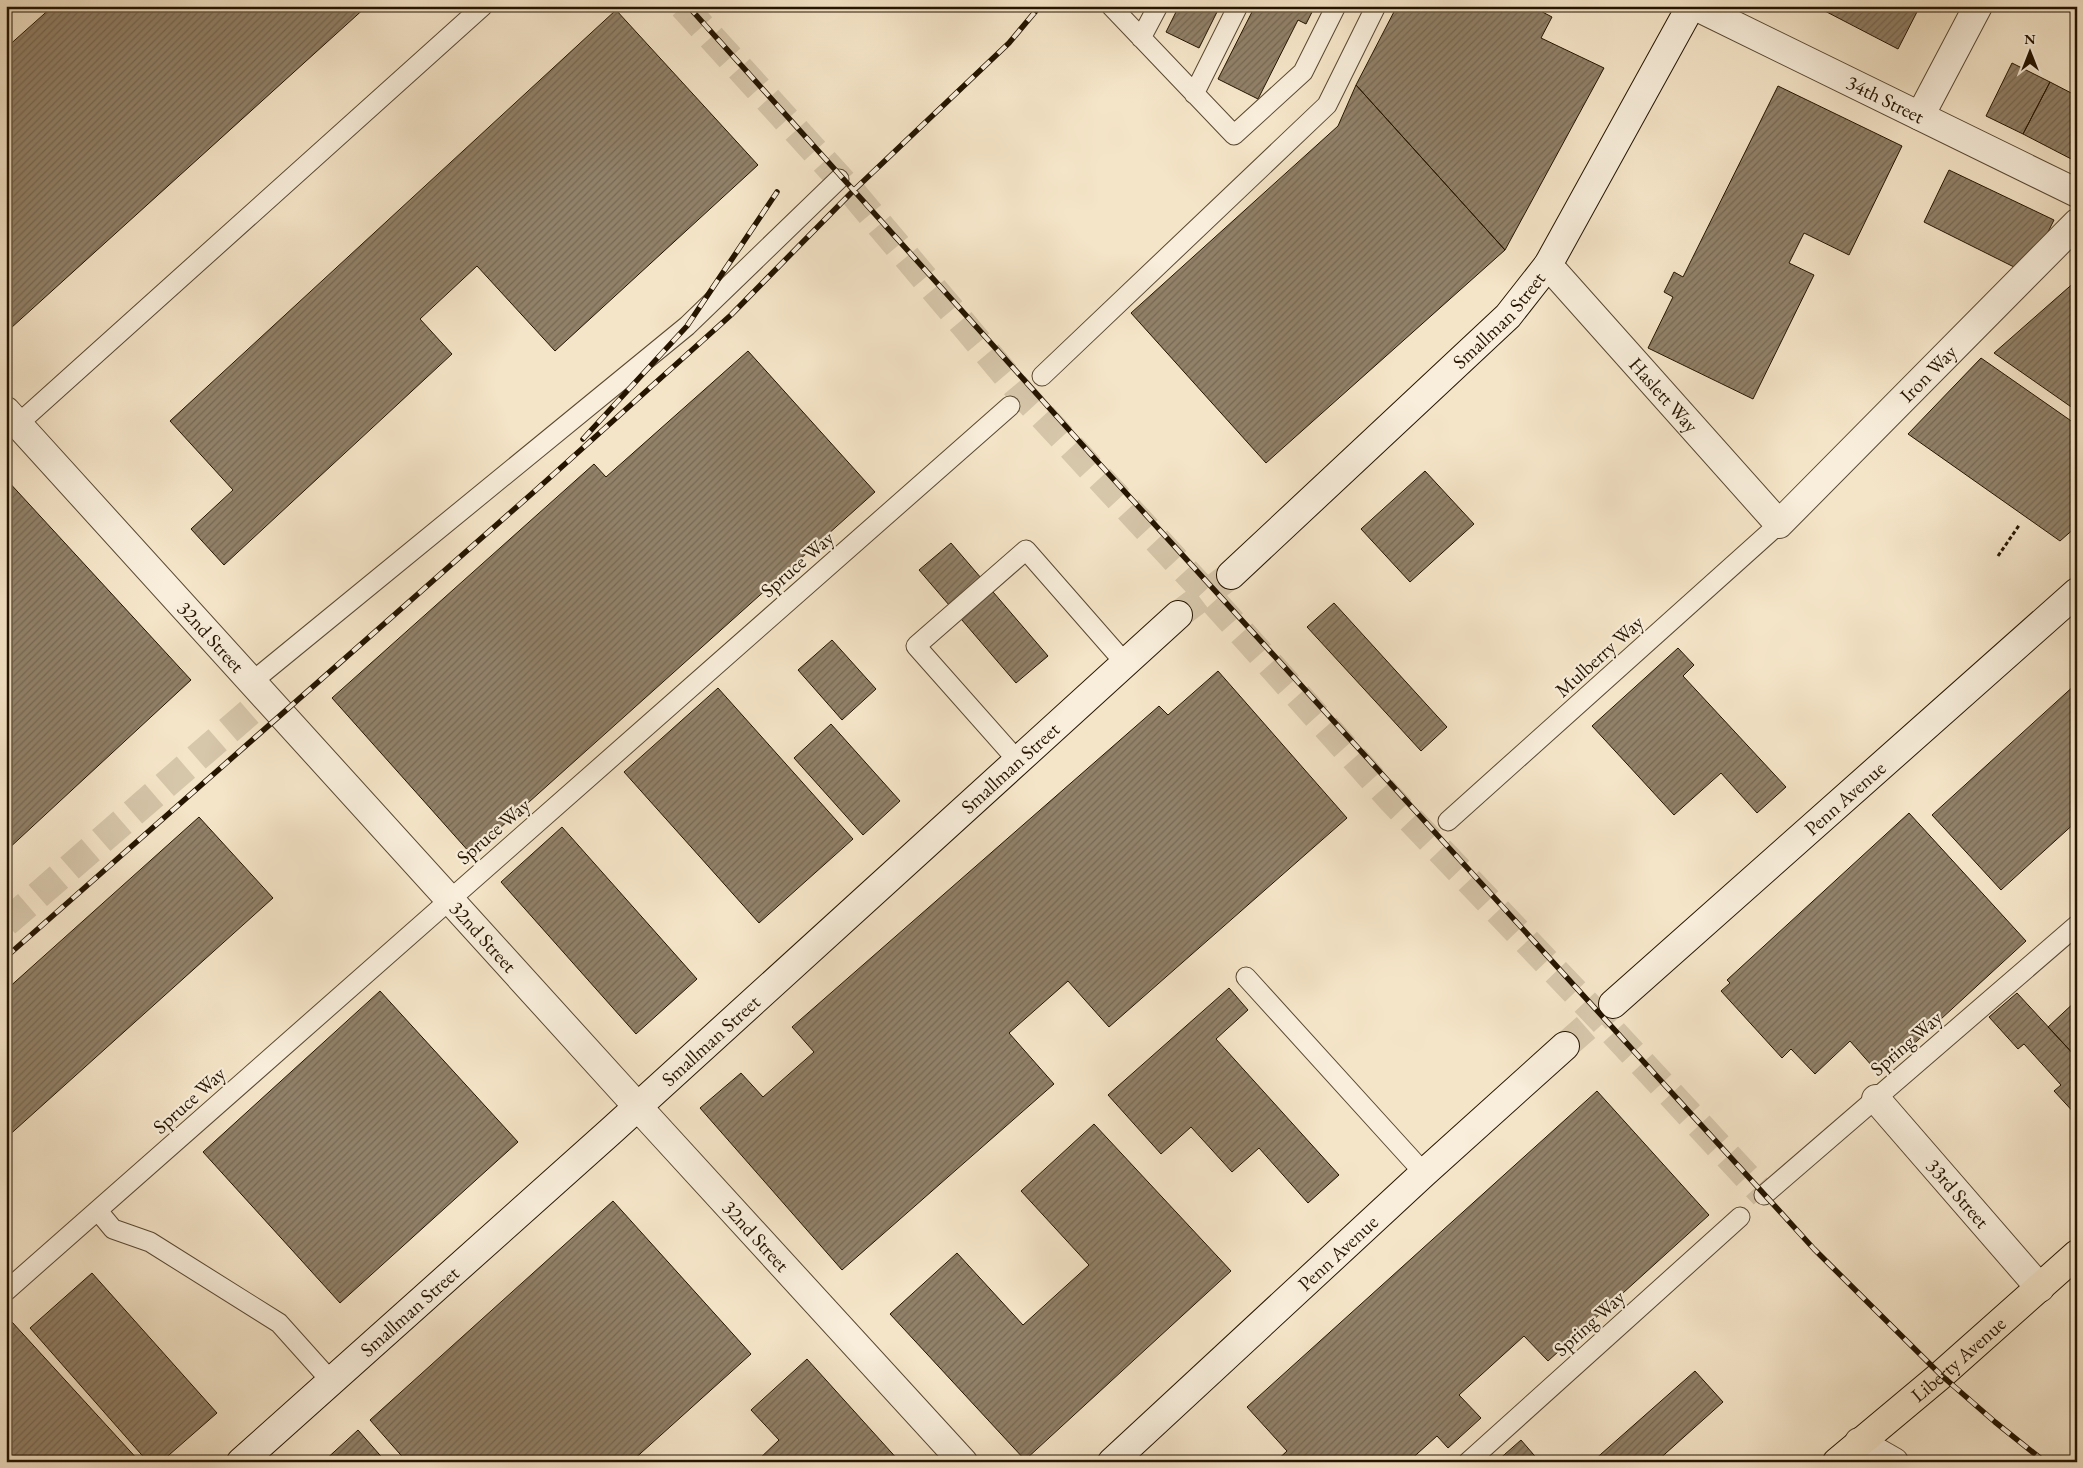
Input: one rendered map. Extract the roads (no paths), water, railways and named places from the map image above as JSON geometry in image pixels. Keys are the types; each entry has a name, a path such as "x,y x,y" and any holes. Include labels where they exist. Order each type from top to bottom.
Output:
{"main road":[{"name":"Liberty Avenue","path":"1837,1462 1941,1375 2077,1254"}],"street":[{"name":"34th Street","path":"1693,6 2077,193"},
{"name":"Smallman Street","path":"1230,575 1508,316 1548,265 1693,6"},
{"path":"1920,116 1978,6"},
{"name":"Iron Way","path":"1780,524 2077,223"},
{"name":"Haslett Way","path":"1548,265 1780,524"},
{"name":"32nd Street","path":"12,417 963,1462"},
{"name":"Penn Avenue","path":"1613,1004 2077,592"},
{"name":"Smallman Street","path":"241,1462 638,1107 1178,616"},
{"name":"Penn Avenue","path":"1112,1462 1424,1173 1565,1046"},
{"name":"33rd Street","path":"1876,1099 2040,1288"},
{"path":"1859,1442 1894,1462"}],"lane":[{"path":"12,417 483,6"},
{"path":"1110,6 1234,135 1302,72 1336,6"},
{"path":"1141,38 1158,6"},
{"path":"1194,94 1238,6"},
{"path":"1042,376 1327,106 1376,6"},
{"path":"253,682 687,326 839,179"},
{"name":"Spruce Way","path":"6,1291 1010,406"},
{"name":"Mulberry Way","path":"1448,821 1780,524"},
{"path":"1018,761 916,646 1026,550 1125,663"},
{"name":"Spring Way","path":"1764,1195 2077,925"},
{"path":"1246,977 1424,1173"},
{"path":"98,1211 113,1229 150,1242 278,1323 331,1381"},
{"name":"Spring Way","path":"1468,1462 1740,1217"}],"tunnel":[{"path":"683,6 852,192 1022,394 1206,593 1389,797 1599,1017 1764,1195"},
{"path":"1178,615 1231,575"},
{"path":"6,923 267,697"},
{"path":"1565,1046 1613,1004"}],"railway":[{"path":"688,6 1096,460 1814,1249 1941,1375 2045,1462"},
{"path":"6,957 536,490 731,315 852,192 1009,43 1040,6"},
{"path":"583,439 687,326 777,192"}]}
